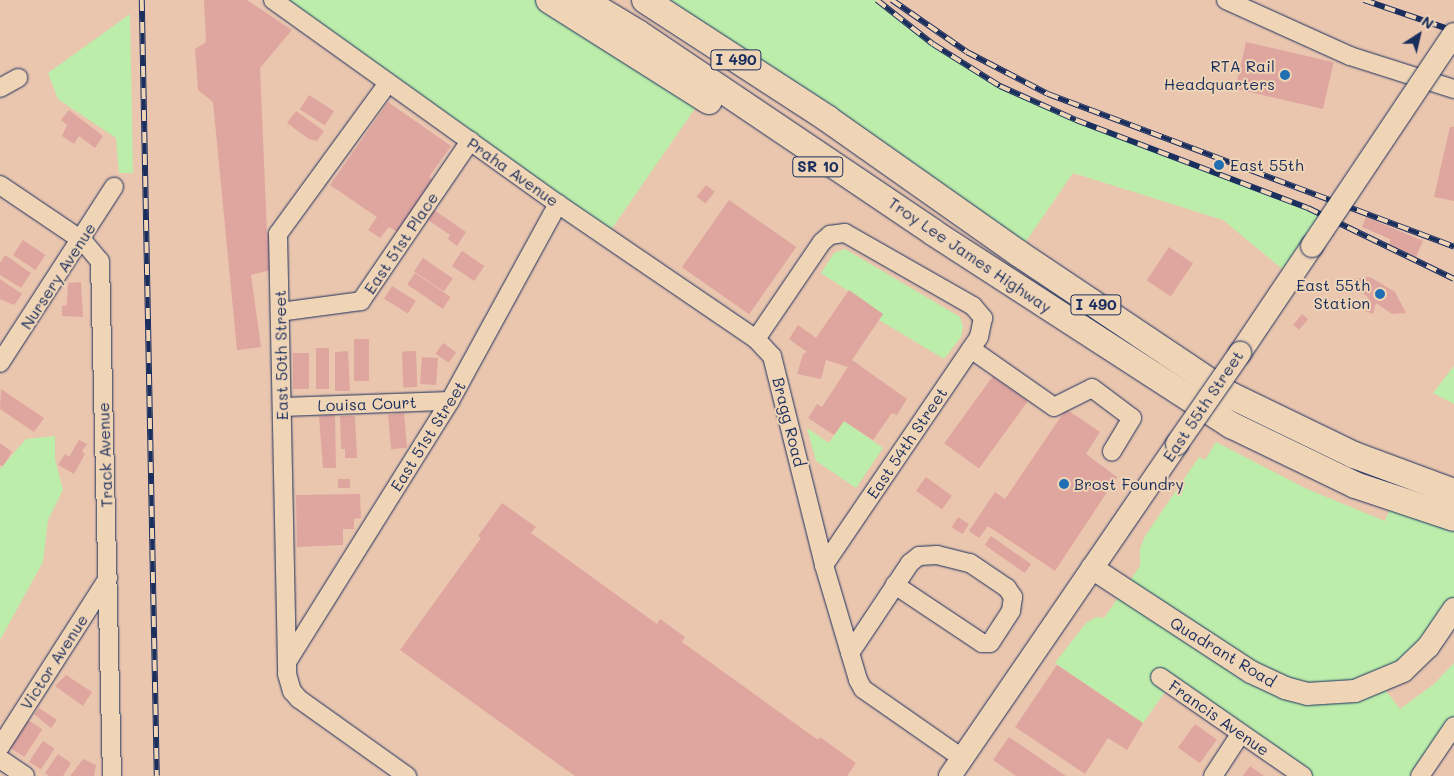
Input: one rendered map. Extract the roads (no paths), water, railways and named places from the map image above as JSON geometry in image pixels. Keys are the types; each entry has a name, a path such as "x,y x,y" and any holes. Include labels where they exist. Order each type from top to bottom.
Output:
{"highway":[{"name":"SR 10","path":"549,0 801,158 934,233"},
{"name":"Troy Lee James Highway","path":"583,0 638,32 823,155 934,233 1231,425 1355,485 1454,518"},
{"name":"Troy Lee James Highway","path":"645,0 828,119 1018,253 1232,396 1354,455 1454,492"},
{"path":"670,0 828,119"}],"main road":[{"name":"East 55th Street","path":"956,767 1240,353 1454,34"},
{"name":"Quadrant Road","path":"1092,568 1251,672 1275,684 1308,694 1355,691 1403,671 1428,647 1454,609"}],"street":[{"name":"Praha Avenue","path":"273,0 558,204 756,339"},
{"path":"1226,0 1350,56 1454,89"},
{"path":"0,88 18,78"},
{"name":"East 50th Street","path":"388,83 278,234 287,662 288,683 299,699 407,776"},
{"name":"East 51st Place","path":"280,312 361,301 470,141"},
{"name":"Track Avenue","path":"0,185 83,240 100,261 112,776"},
{"name":"Nursery Avenue","path":"2,355 83,240 114,187"},
{"name":"East 51st Street","path":"287,662 450,401 558,204"},
{"name":"East 54th Street","path":"756,339 822,242 830,235 845,233 973,306 983,318 982,331 824,565"},
{"name":"Bragg Road","path":"756,339 772,356 824,565 850,653 863,689 956,767"},
{"path":"971,348 1054,407 1092,388 1132,418 1112,451"},
{"name":"Louisa Court","path":"283,407 450,401"},
{"path":"850,653 895,585 919,556 937,555 970,563 1007,588 1013,597 1011,612 990,643 982,643 895,585"},
{"name":"Victor Avenue","path":"0,747 108,578"},
{"name":"Francis Avenue","path":"1160,677 1302,776"},
{"path":"1420,776 1454,726"},
{"path":"1212,776 1241,733"},
{"path":"0,759 25,776"}],"railway":[{"path":"142,0 157,776"},
{"path":"877,0 933,44 1000,86 1076,120 1308,208 1454,279"},
{"path":"892,0 967,52 1048,94 1454,247"},
{"path":"1364,0 1454,31"}],"place":[{"name":"RTA Rail Headquarters","path":"1285,75"},
{"name":"East 55th","path":"1219,165"},
{"name":"East 55th Station","path":"1380,294"},
{"name":"Brost Foundry","path":"1064,484"}]}
